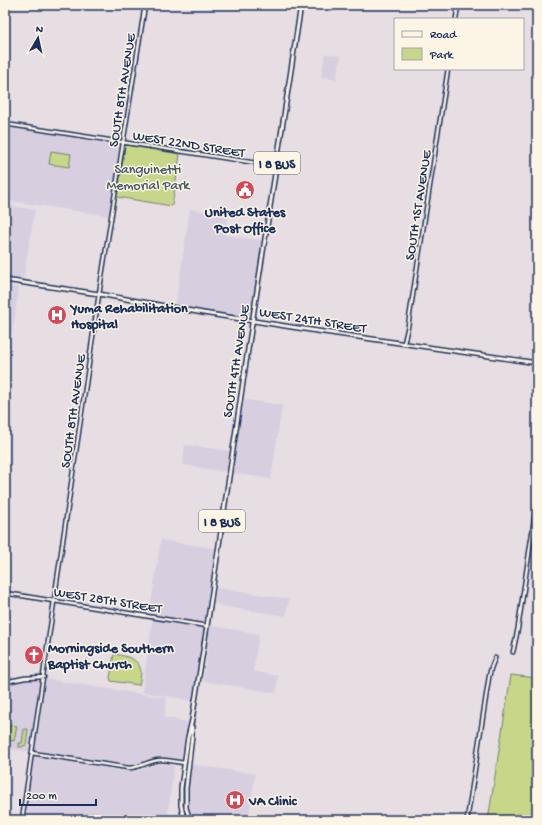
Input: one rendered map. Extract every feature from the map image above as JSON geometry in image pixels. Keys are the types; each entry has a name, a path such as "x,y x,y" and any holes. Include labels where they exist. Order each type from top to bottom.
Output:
{"main road":[{"name":"SOUTH 4TH AVENUE","path":"184,820 180,797 184,763 207,626 301,5"},
{"name":"WEST 24TH STREET","path":"5,280 99,294 252,321 537,363"},
{"name":"SOUTH 4TH AVENUE","path":"190,820 186,808 186,788 192,736 192,720"},
{"path":"184,763 189,764"}],"street":[{"name":"SOUTH 8TH AVENUE","path":"22,820 99,294 145,5"},
{"path":"456,18 458,5"},
{"name":"SOUTH 1ST AVENUE","path":"404,343 408,326 448,70"},
{"name":"WEST 22ND STREET","path":"5,124 276,166"},
{"path":"513,652 537,500"},
{"name":"WEST 28TH STREET","path":"5,593 207,626"},
{"path":"467,820 489,677 495,658"},
{"path":"5,682 25,678 44,677"},
{"path":"32,753 129,768 138,767 158,760 184,763"}],"shaded area":[{"path":"325,54 341,56 336,79 321,77"},
{"path":"6,127 120,144 109,216 5,200"},
{"path":"5,205 35,210 23,279 5,276"},
{"path":"190,209 228,216 225,235 265,241 252,321 175,308"},
{"path":"5,285 19,288 10,346 5,345"},
{"path":"533,362 537,363 537,389 529,387"},
{"path":"240,399 282,405 271,479 183,465 185,445 232,451"},
{"path":"161,540 218,549 207,625 259,634 253,671 278,676 276,693 203,681 208,651 204,650 195,701 142,692 153,617 149,617"},
{"path":"217,588 289,599 286,616 221,606 214,603"},
{"path":"45,679 167,698 164,717 187,722 181,759 158,757 130,765 35,750"},
{"path":"38,680 40,682 30,749 28,751 5,749 5,685"},
{"path":"34,756 125,771 137,771 153,765 162,764 174,766 167,820 25,820"},
{"path":"189,764 255,774 249,816 254,820 190,820 186,808"}],"green space":[{"name":"Sanguinetti Memorial Park","path":"125,145 180,154 172,206 117,197"},
{"path":"51,151 71,154 69,167 49,164"},
{"path":"114,654 131,658 138,664 141,672 139,685 111,681 110,678"},
{"path":"511,675 537,678 537,820 488,820"},
{"path":"10,725 17,726 14,741 7,740"},
{"path":"24,729 28,729 26,745 19,747 19,743 22,743"}],"place":[{"name":"United States Post Office","path":"245,190"},
{"name":"Yuma Rehabilitation Hospital","path":"57,315"},
{"name":"Morningside Southern Baptist Church","path":"34,655"},
{"name":"VA Clinic","path":"235,800"}]}
